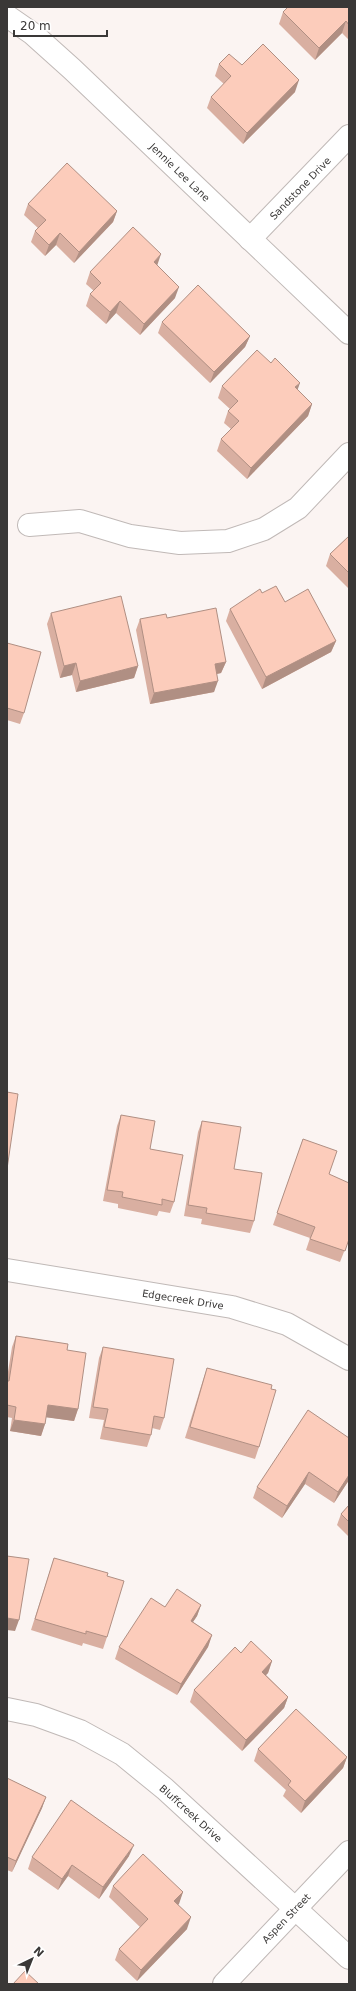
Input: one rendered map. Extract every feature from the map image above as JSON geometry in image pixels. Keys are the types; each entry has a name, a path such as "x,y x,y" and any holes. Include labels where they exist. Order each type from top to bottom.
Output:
{"street":[{"name":"Jennie Lee Lane","path":"7,16 33,34 72,69 349,334"},
{"name":"Sandstone Drive","path":"250,239 349,136"},
{"path":"29,525 80,521 130,536 180,543 228,541 264,529 298,508 349,454"},
{"name":"Edgecreek Drive","path":"7,1270 232,1306 287,1324 349,1359"},
{"name":"Bluffcreek Drive","path":"7,1709 36,1716 80,1731 122,1754 165,1789 349,1958"},
{"name":"Aspen Street","path":"224,1984 349,1852"}],"building":[{"path":"288,7 349,7 349,25 346,21 319,48 283,12"},
{"path":"263,44 299,80 247,133 211,97 231,76 219,64 229,54 242,65"},
{"path":"67,163 117,211 79,252 60,233 49,245 35,231 46,220 28,204"},
{"path":"133,227 161,254 154,262 179,287 144,324 120,301 110,312 90,294 101,283 90,272"},
{"path":"198,285 250,336 214,372 162,322"},
{"path":"257,350 271,363 275,358 300,383 295,387 312,404 251,468 221,439 239,421 228,411 238,401 222,386"},
{"path":"349,536 349,573 330,554"},
{"path":"276,586 285,602 308,589 336,641 266,677 230,609 260,589 262,593"},
{"path":"121,596 138,666 80,681 76,663 64,666 51,613"},
{"path":"216,608 226,662 215,664 218,681 154,693 140,619 166,614 167,618"},
{"path":"7,643 41,652 24,713 7,708"},
{"path":"7,1092 18,1094 7,1169"},
{"path":"121,1115 155,1121 150,1149 183,1155 174,1202 162,1199 162,1205 122,1197 123,1192 107,1190"},
{"path":"202,1121 241,1127 234,1169 262,1173 254,1221 206,1213 207,1208 188,1205"},
{"path":"303,1139 337,1151 329,1174 349,1183 349,1239 345,1251 310,1239 315,1227 277,1213"},
{"path":"16,1336 68,1344 67,1350 86,1353 78,1409 48,1405 45,1424 14,1420 16,1407 7,1405 7,1381 9,1381"},
{"path":"103,1347 174,1359 164,1418 154,1416 151,1435 104,1427 108,1409 93,1407"},
{"path":"207,1368 272,1385 271,1389 276,1390 259,1447 190,1427"},
{"path":"308,1410 349,1438 349,1475 338,1492 309,1472 287,1506 257,1487"},
{"path":"349,1505 349,1522 341,1514"},
{"path":"7,1556 29,1559 19,1620 7,1618"},
{"path":"54,1558 108,1573 107,1576 124,1581 107,1637 86,1631 86,1634 35,1619"},
{"path":"177,1589 201,1605 191,1621 212,1635 181,1684 119,1647 151,1598 165,1607"},
{"path":"251,1641 272,1661 262,1672 288,1697 246,1740 194,1690 235,1647 241,1653"},
{"path":"296,1709 347,1757 305,1801 288,1785 291,1781 258,1749"},
{"path":"7,1778 46,1797 16,1861 7,1857"},
{"path":"71,1800 134,1845 103,1887 72,1865 62,1879 32,1857"},
{"path":"143,1854 183,1892 174,1901 191,1917 141,1970 119,1949 148,1919 113,1886"},
{"path":"25,1971 39,1984 13,1984"}]}
